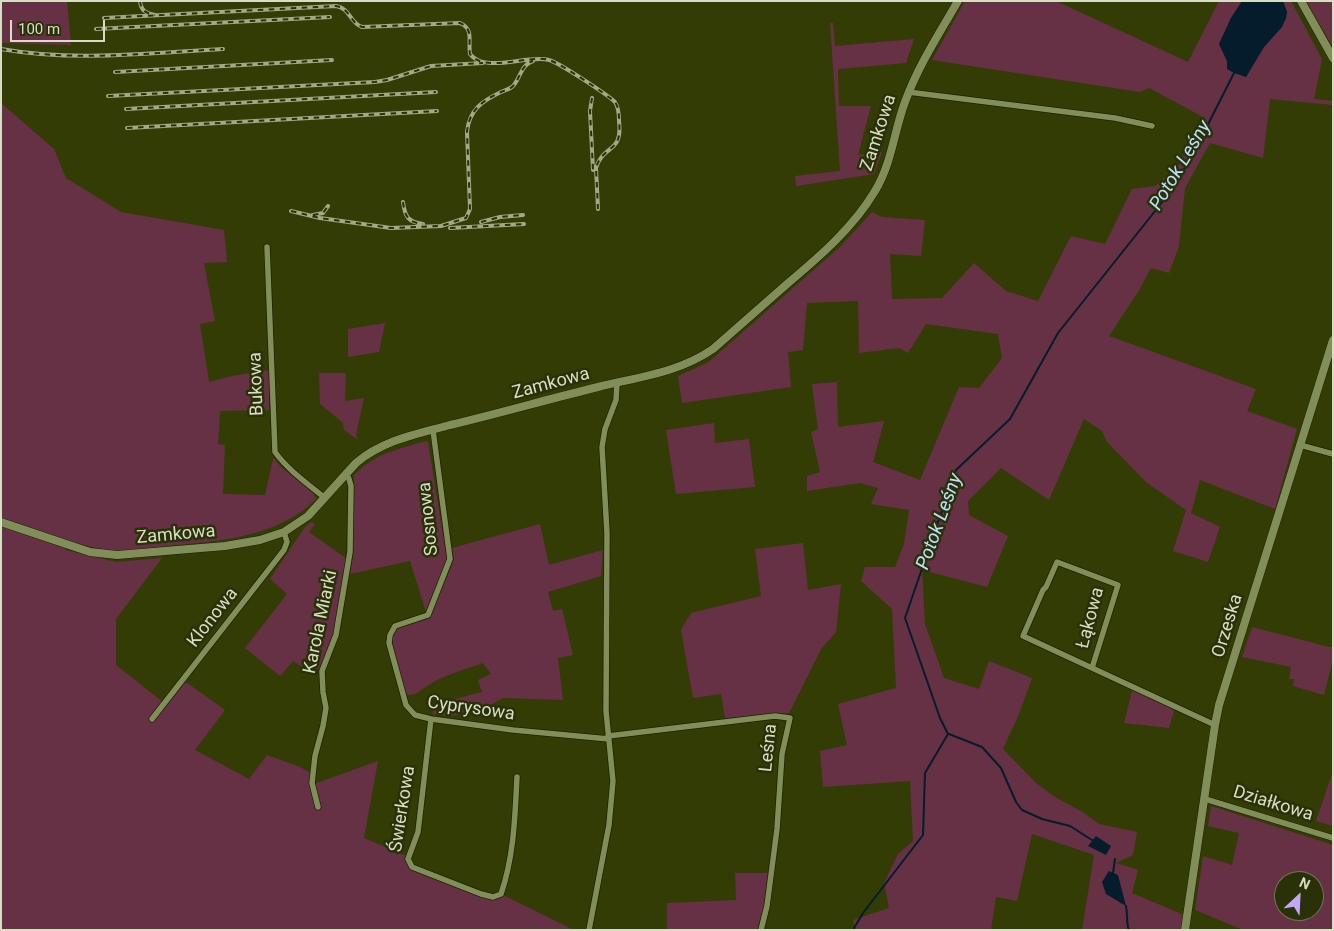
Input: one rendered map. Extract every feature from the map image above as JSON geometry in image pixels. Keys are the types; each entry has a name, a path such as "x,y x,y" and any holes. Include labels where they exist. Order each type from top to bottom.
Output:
{"street":[{"name":"Zamkowa","path":"1,522 90,552 117,555 225,546 260,540 284,532 308,516 346,472 364,456 386,444 433,430 676,369 699,358 720,343 832,243 866,205 881,180 891,154 908,92 922,63 958,1"},
{"path":"1301,1 1333,58"},
{"path":"908,92 1115,118 1152,126"},
{"name":"Bukowa","path":"267,247 275,452 292,470 325,498"},
{"name":"Orzeska","path":"1185,930 1219,705 1333,340"},
{"path":"589,930 612,804 613,781 606,697 607,533 602,447 605,429 616,400 617,383"},
{"name":"Sosnowa","path":"390,635 395,626 428,615 450,559 433,430"},
{"path":"1300,445 1333,454"},
{"name":"Karola Miarki","path":"318,807 312,783 314,756 324,726 326,708 322,671 336,634 350,552 351,486 350,478 346,472"},
{"name":"Klonowa","path":"152,719 284,550 287,542 284,532"},
{"name":"Łąkowa","path":"1092,668 1118,585 1057,562 1023,636 1092,668 1215,725"},
{"name":"Cyprysowa","path":"390,635 389,643 406,706 415,716 513,730 608,738"},
{"name":"Leśna","path":"608,738 775,716 790,718 782,754 776,838 767,906 761,930"},
{"name":"Świerkowa","path":"431,719 418,832 408,859 412,867 482,894 493,897 502,894 508,875 514,832 517,776"},
{"name":"Działkowa","path":"1205,799 1333,838"}],"shaded area":[{"path":"1,1 67,1 71,45 1,43"},
{"path":"965,1 1056,1 1188,62 1219,1 1242,1 1231,18 1219,44 1227,61 1227,69 1246,77 1264,47 1282,27 1287,12 1283,1 1291,1 1322,59 1314,99 1333,101 1333,105 1270,99 1263,158 1210,143 1185,188 1179,246 1169,273 1151,268 1138,292 1109,336 1256,389 1247,411 1297,429 1275,509 1200,480 1191,513 1220,527 1208,562 1173,551 1186,510 1146,482 1107,442 1102,431 1084,419 1049,500 1001,468 968,501 969,515 1008,536 987,587 922,570 925,624 944,678 979,689 989,661 1032,678 1019,714 1003,749 1036,783 1055,797 1084,813 1099,824 1137,832 1133,855 1116,863 1138,870 1132,893 1184,915 1182,930 1082,930 1094,855 1032,834 1017,901 996,897 991,930 856,930 853,920 889,908 884,883 898,854 913,841 910,781 823,787 820,751 847,745 838,704 896,688 892,609 861,581 865,567 895,567 904,544 909,510 871,504 878,488 860,483 807,491 807,476 820,472 811,432 818,429 812,384 837,382 838,427 884,421 873,462 920,480 959,387 979,388 1002,358 998,334 926,324 908,353 899,348 859,353 858,301 807,303 803,350 788,352 791,387 682,403 678,376 707,363 719,353 841,246 872,212 882,217 925,220 921,256 890,254 892,299 942,298 974,263 1006,291 1038,301 1071,236 1105,244 1132,189 1155,186 1178,166 1205,118 1149,88 1140,92 932,60"},
{"path":"1306,1 1333,1 1333,47"},
{"path":"830,23 833,23 835,46 914,39 906,63 838,69 839,106 871,106 858,155 882,152 874,174 796,186 795,176 840,171"},
{"path":"1,103 54,149 66,178 121,212 224,230 227,262 204,263 215,321 200,324 209,382 269,370 269,410 220,411 218,444 225,445 223,494 265,495 273,459 275,459 281,467 314,494 316,499 300,512 265,530 206,542 122,551 93,547 57,537 66,550 116,562 162,558 116,619 116,665 164,703 183,680 225,710 195,750 249,779 267,755 300,767 312,774 314,784 378,761 364,838 409,857 412,867 493,897 501,894 574,930 1,930"},
{"path":"385,323 379,352 348,357 348,329"},
{"path":"319,373 346,373 345,401 364,398 356,435 358,440 344,430 343,423 320,404"},
{"path":"714,423 715,443 749,439 755,487 676,494 666,430"},
{"path":"426,441 428,442 447,560 426,612 410,561 350,574 354,551 352,547 354,475 379,457"},
{"path":"311,522 315,524 309,532 347,559 333,638 321,669 304,668 293,661 280,676 245,648 287,594 270,579 305,527"},
{"path":"540,524 549,565 603,550 601,576 548,592 553,611 562,609 573,655 558,658 563,700 503,698 480,711 450,716 432,714 436,704 482,692 478,680 491,674 483,663 444,677 415,694 405,694 393,651 393,634 396,629 430,618 454,560 452,548"},
{"path":"803,543 808,590 841,584 836,632 821,649 789,713 725,718 721,694 693,698 681,630 691,613 761,596 755,549"},
{"path":"1252,627 1333,648 1333,659 1324,695 1293,686 1294,679 1289,679 1291,667 1242,657"},
{"path":"1133,687 1175,707 1169,728 1124,723"},
{"path":"1333,771 1333,826 1316,821"},
{"path":"1211,806 1333,845 1333,930 1243,930 1195,910 1203,856 1232,865 1239,833 1208,826"},
{"path":"735,873 769,873 764,907 757,930 667,930 667,903 736,900"}],"water":[{"path":"1242,1 1283,1 1287,12 1282,27 1264,47 1246,77 1227,69 1227,61 1219,44 1231,18"},
{"path":"1096,836 1111,846 1106,855 1088,846"},
{"path":"1109,871 1118,875 1126,906 1106,894 1102,882"}],"waterway":[{"name":"Potok Leśny","path":"853,930 863,913 923,835 925,773 948,734 940,718 905,618 956,470 1010,419 1058,333 1167,196 1191,158 1234,73"},
{"path":"949,734 982,747 1001,768 1016,802 1022,810 1042,819 1070,826 1092,840"},
{"path":"1113,873 1115,859"},
{"path":"1126,906 1129,930"}],"railway":[{"path":"140,1 144,11 155,15"},
{"path":"104,18 336,6 341,7 362,27 460,23 469,32 470,54 477,60 486,63 530,59 549,60 583,79 615,102 618,112 618,139 599,160 596,168 598,209"},
{"path":"96,29 330,17"},
{"path":"1,49 28,53 84,56 223,49"},
{"path":"115,72 332,60"},
{"path":"291,211 320,218 391,228 441,226 466,218 470,209 467,132 470,118 482,103 513,86 526,65 533,61"},
{"path":"108,96 375,82 431,66 483,63"},
{"path":"126,109 436,92"},
{"path":"592,98 590,111 593,170"},
{"path":"127,128 437,111"},
{"path":"403,202 408,218 423,224"},
{"path":"313,215 323,213 328,206"},
{"path":"481,222 500,217 523,215"},
{"path":"450,228 524,224"}]}
